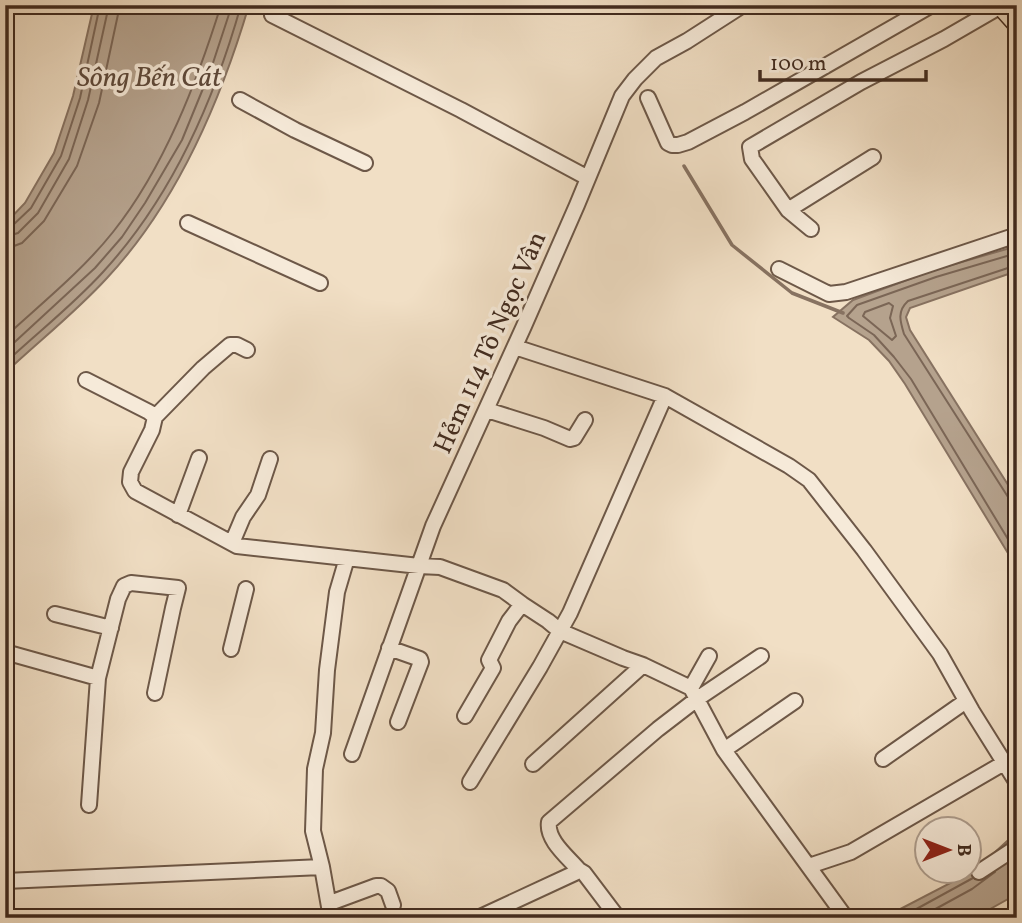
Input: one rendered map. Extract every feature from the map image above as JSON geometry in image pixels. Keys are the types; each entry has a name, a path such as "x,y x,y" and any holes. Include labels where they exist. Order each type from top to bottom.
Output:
{"main road":[{"path":"1001,6 1017,24"}],"street":[{"name":"Hẻm 114 Tô Ngọc Vân","path":"352,754 433,526 515,347 622,96 656,58 743,5"},
{"path":"648,98 668,143 678,145 688,142 932,5"},
{"path":"811,229 788,209 752,159 750,147 860,82 1001,6"},
{"path":"272,15 415,86 588,178"},
{"path":"240,100 365,163"},
{"path":"788,209 873,157"},
{"path":"188,223 320,283"},
{"path":"779,269 829,294 846,292 1017,235"},
{"path":"247,350 230,345 203,368 155,417 152,430 131,472 135,491 237,546 440,567 503,590 560,631 643,665 694,694 724,750 846,918"},
{"path":"515,347 665,396 809,480 940,654 1017,783"},
{"path":"86,380 155,417"},
{"path":"470,782 570,613 665,396"},
{"path":"487,410 570,439 575,438 585,420"},
{"path":"178,515 199,458"},
{"path":"232,543 243,517 258,495 270,459"},
{"path":"347,558 337,592 327,670 323,733 315,769 313,831 330,911 381,886 388,891 393,905"},
{"path":"89,804 98,678 118,599 124,586 131,583 178,588 155,693"},
{"path":"231,649 246,589"},
{"path":"465,716 493,668 489,660 509,621 522,604"},
{"path":"55,614 111,628"},
{"path":"389,648 420,659 421,662 398,722"},
{"path":"5,652 98,678"},
{"path":"694,694 709,656"},
{"path":"616,917 584,873 552,838 548,829 549,822 694,694 761,656"},
{"path":"533,764 643,665"},
{"path":"724,750 795,701"},
{"path":"883,759 966,701"},
{"path":"809,866 851,852 1004,763"},
{"path":"984,869 1017,847"},
{"path":"5,881 322,867"},
{"path":"478,918 579,870"}],"water":[{"name":"Sông Bến Cát","path":"94,5 249,5 210,115 175,185 155,217 132,249 95,291 5,373 5,224 25,203 54,153 73,96"},
{"path":"1017,246 1017,271 910,308 906,317 910,330 1017,499 1017,568 889,361 869,340 833,317 853,300 934,270"},
{"path":"1017,832 1017,894 974,918 883,918 949,884 984,884 984,861"}],"waterway":[{"path":"684,166 732,245 792,293 843,313"}]}
